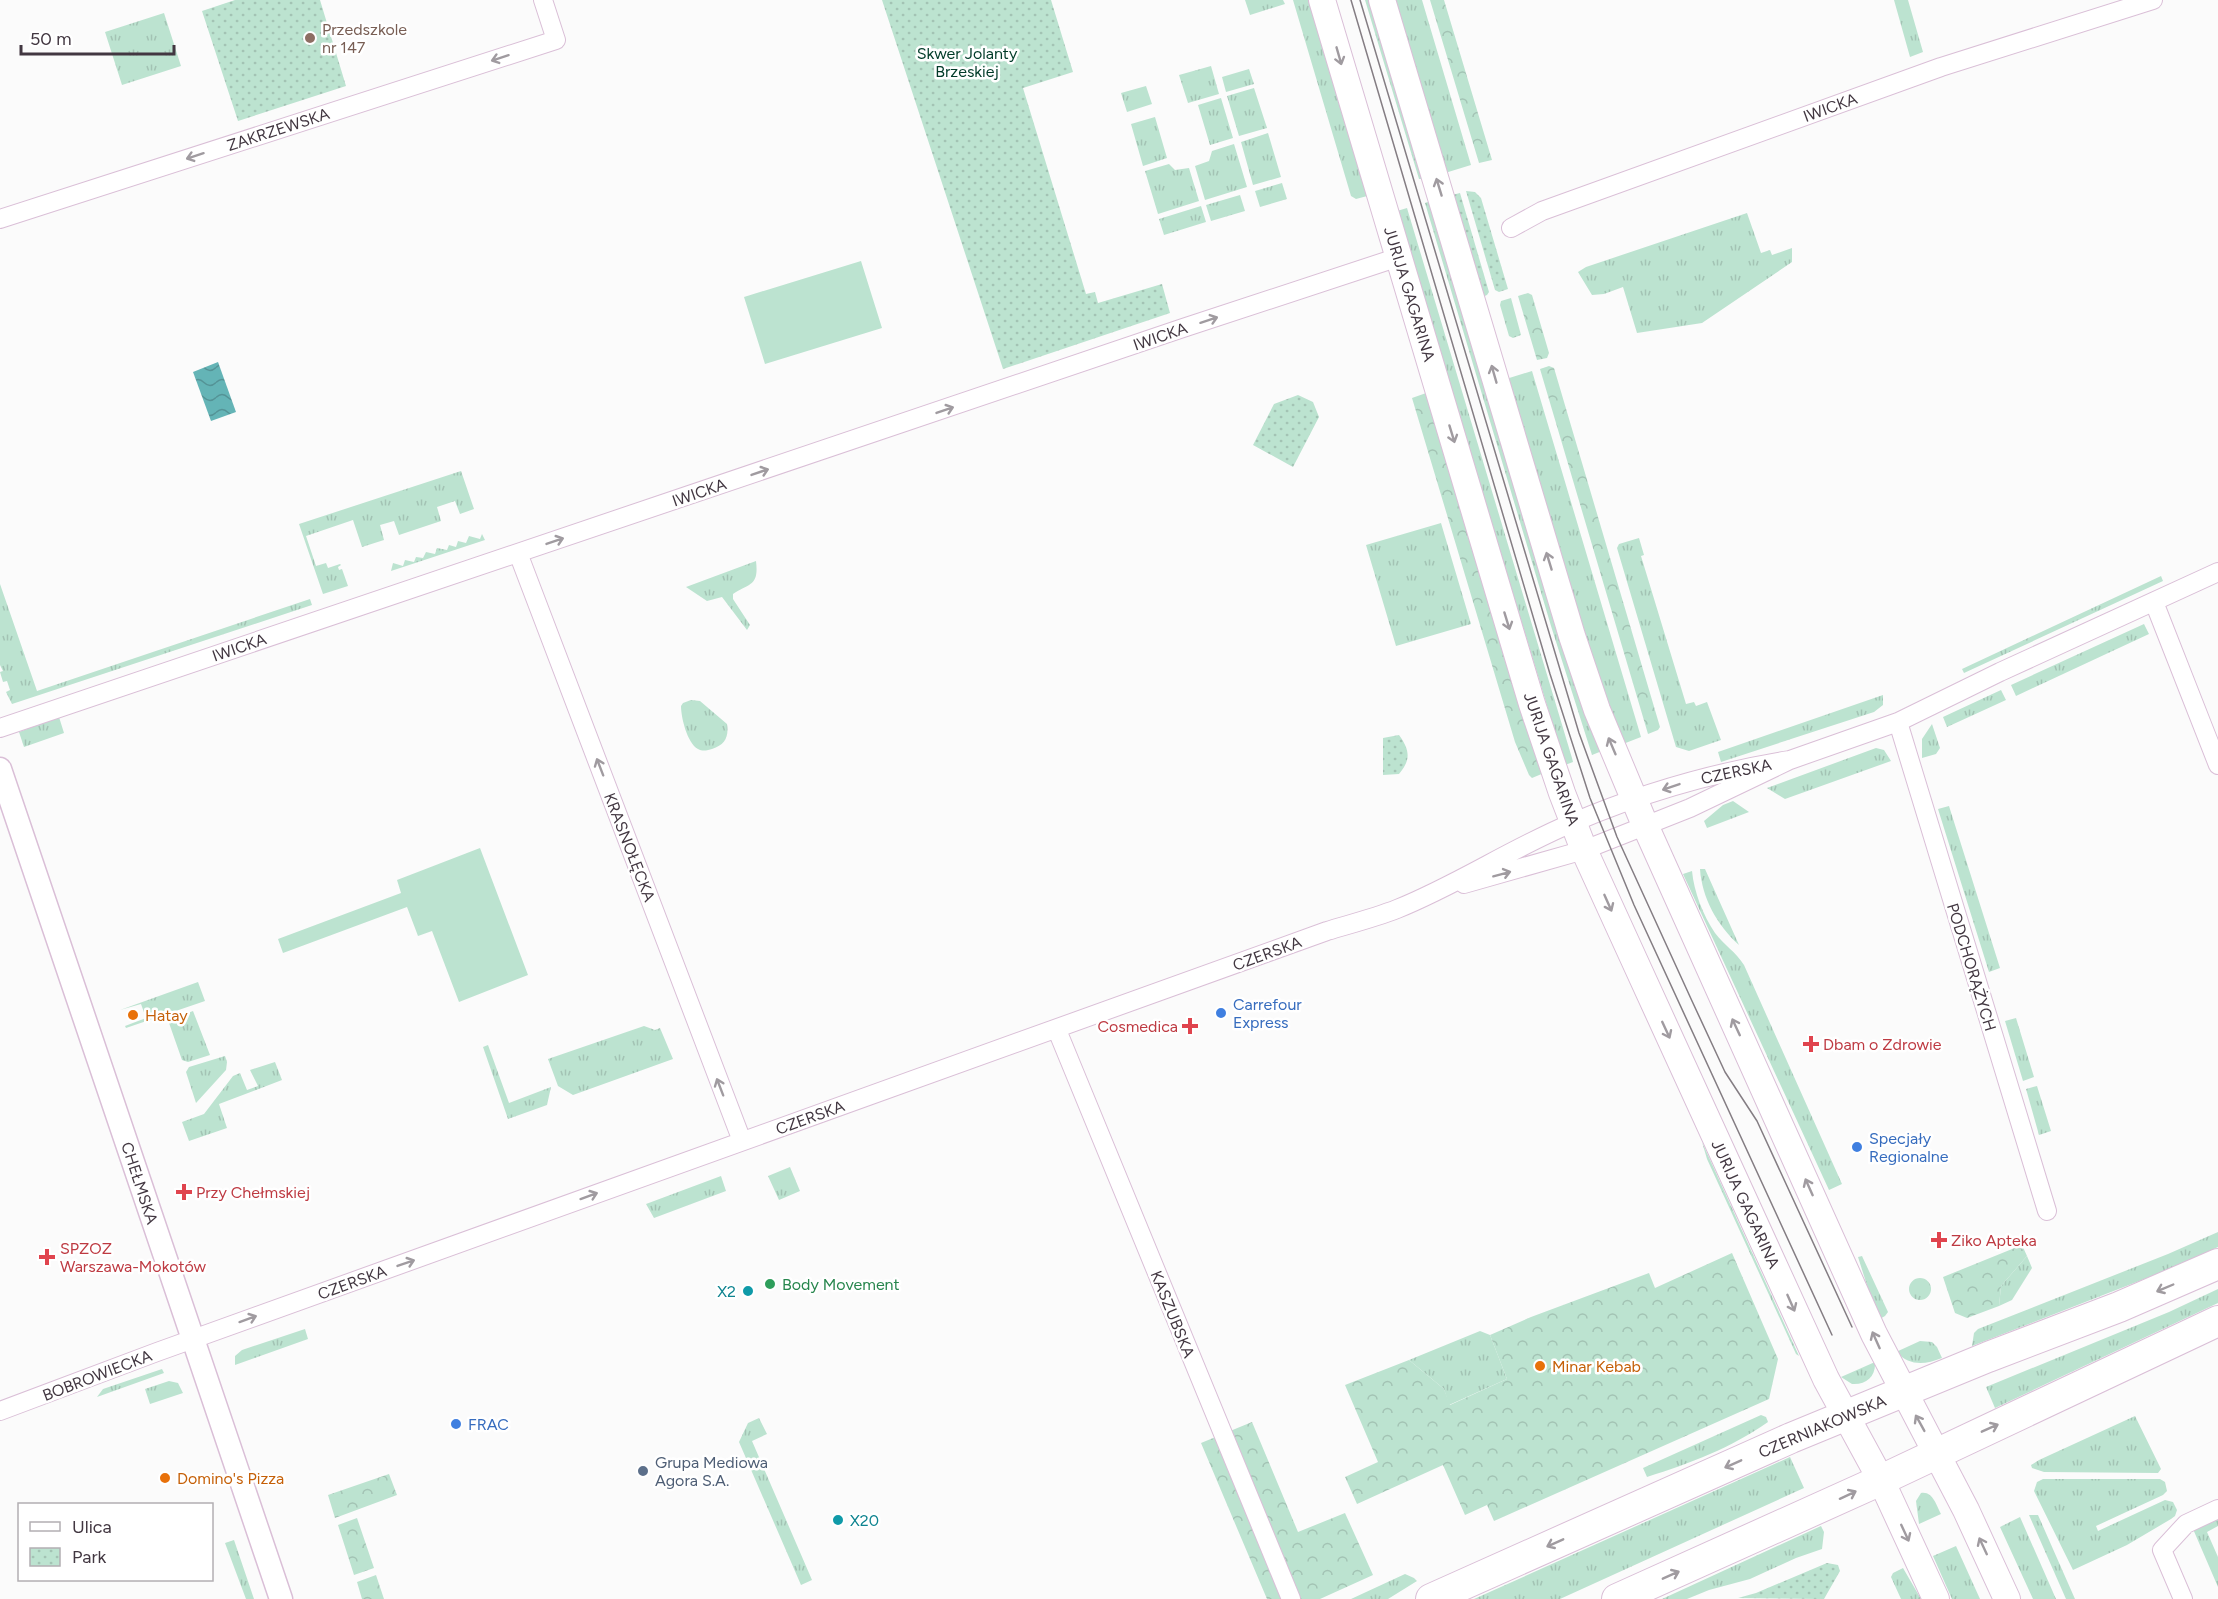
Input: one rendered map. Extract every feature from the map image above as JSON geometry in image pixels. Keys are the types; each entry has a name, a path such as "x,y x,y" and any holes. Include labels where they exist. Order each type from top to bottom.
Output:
{"main road":[{"name":"JURIJA GAGARINA","path":"1322,0 1532,704 1573,822 1826,1379 1881,1480 1936,1599"},
{"path":"1382,0 1581,666 1634,800 1878,1344 1966,1510 2007,1599"},
{"name":"CZERNIAKOWSKA","path":"1431,1599 1844,1415 2119,1307 2218,1264"},
{"path":"1617,1599 1881,1480 2218,1321"}],"street":[{"name":"ZAKRZEWSKA","path":"0,219 556,40 543,0"},
{"name":"IWICKA","path":"1511,228 1542,211 1941,67 2153,0"},
{"name":"IWICKA","path":"0,728 1399,257"},
{"name":"KRASNOŁĘCKA","path":"518,553 742,1141"},
{"path":"1790,760 1898,722 2000,672 2218,572"},
{"path":"2154,602 2218,765"},
{"name":"PODCHORĄŻYCH","path":"1898,722 2047,1211"},
{"name":"CZERSKA","path":"193,1339 1396,909 1573,822 1705,777 1790,760"},
{"name":"CZERSKA","path":"1426,895 1584,850 1690,808 1790,760"},
{"name":"CHEŁMSKA","path":"0,769 280,1598"},
{"name":"KASZUBSKA","path":"1057,1030 1291,1599"},
{"name":"BOBROWIECKA","path":"0,1411 193,1339"},
{"path":"2183,1599 2162,1550 2186,1524 2218,1509"}],"green space":[{"name":"Przedszkole nr 147","path":"235,0 320,0 346,86 238,121 202,11"},
{"name":"Skwer Jolanty Brzeskiej","path":"882,0 1051,0 1073,72 1023,88 1086,294 1095,292 1098,303 1162,284 1170,313 1003,369"},
{"path":"1245,0 1283,0 1285,4 1250,15"},
{"path":"1293,0 1312,0 1371,195 1356,199 1351,196"},
{"path":"1365,0 1371,0 1424,179 1419,179"},
{"path":"1395,0 1422,0 1471,165 1445,173"},
{"path":"1430,0 1444,0 1492,160 1479,163"},
{"path":"1894,0 1908,0 1923,52 1910,57"},
{"path":"164,13 181,66 122,85 105,32"},
{"path":"1211,66 1219,94 1188,103 1179,75"},
{"path":"1249,69 1254,84 1226,92 1222,77"},
{"path":"1146,86 1152,104 1127,112 1121,93"},
{"path":"1254,88 1267,128 1239,136 1227,96"},
{"path":"1221,98 1233,138 1210,145 1198,105"},
{"path":"1155,117 1167,158 1143,166 1131,124"},
{"path":"1268,133 1281,177 1253,185 1241,142"},
{"path":"1234,144 1247,187 1205,200 1195,166 1209,161 1212,151"},
{"path":"1169,164 1175,170 1189,168 1199,201 1158,214 1145,171"},
{"path":"1282,183 1287,199 1260,207 1255,191"},
{"path":"1466,191 1475,192 1481,198 1508,289 1499,292 1495,290"},
{"path":"1460,193 1489,292 1482,297 1452,195"},
{"path":"1240,195 1245,211 1211,221 1206,205"},
{"path":"1431,201 1602,751 1592,755 1551,626 1425,203"},
{"path":"1201,206 1206,222 1164,235 1159,219"},
{"path":"1407,208 1572,758 1573,762 1565,765 1397,211"},
{"path":"1747,213 1761,253 1770,250 1772,255 1792,248 1792,262 1702,323 1637,333 1623,287 1604,294 1592,295 1578,272 1586,267"},
{"path":"861,261 882,328 765,364 744,297"},
{"path":"1528,293 1532,295 1549,353 1547,358 1537,360 1518,296"},
{"path":"1511,298 1521,335 1513,338 1509,336 1500,305 1501,301"},
{"path":"1549,366 1554,368 1660,727 1648,734 1540,369"},
{"path":"1532,371 1641,737 1623,744 1592,664 1506,379"},
{"path":"1429,392 1544,773 1532,778 1515,742 1412,398"},
{"path":"1298,395 1313,402 1319,417 1293,467 1253,445 1274,404"},
{"path":"461,471 474,509 460,514 455,501 437,507 441,521 399,535 394,521 380,525 384,540 362,547 353,520 306,536 316,566 326,563 328,568 340,564 339,570 342,569 348,586 323,594 299,524"},
{"path":"1441,523 1471,624 1396,646 1366,545"},
{"path":"482,534 485,540 391,571 393,563 403,566 405,560 414,562 416,557 423,558 426,552 435,554 437,548 447,550 449,545 456,547 458,541 466,543 469,536 480,539"},
{"path":"1639,538 1644,555 1641,556 1686,704 1694,702 1696,706 1707,702 1721,740 1689,751 1676,747 1617,548 1619,544"},
{"path":"756,561 755,580 733,594 733,599 750,625 747,630 722,597 707,601 686,587"},
{"path":"2161,576 2163,581 1964,673 1962,669"},
{"path":"0,584 37,691 310,599 312,605 12,704 6,692 10,690 7,681 3,682 0,672 3,671 0,665"},
{"path":"2144,624 2149,634 2016,696 2011,685"},
{"path":"2001,690 2006,700 1947,727 1943,717"},
{"path":"1883,695 1883,705 1874,712 1721,762 1718,752"},
{"path":"691,700 700,701 727,724 727,737 723,743 705,750 694,746 683,723 681,706"},
{"path":"59,717 64,733 24,747 19,732"},
{"path":"1932,724 1940,748 1936,754 1922,758 1922,739"},
{"path":"1399,735 1407,750 1406,764 1399,774 1383,775 1383,738"},
{"path":"1876,748 1884,750 1891,761 1785,799 1767,788"},
{"path":"1733,801 1749,812 1707,828 1704,821 1723,805"},
{"path":"1949,806 2000,968 1989,972 1938,809"},
{"path":"480,848 528,975 459,1002 432,931 418,936 407,907 283,953 278,939 401,893 397,880"},
{"path":"1700,869 1705,869 1739,945 1724,929 1707,901"},
{"path":"1692,871 1697,895 1707,919 1715,933 1744,965 1842,1184 1829,1190 1683,874"},
{"path":"198,982 205,1001 126,1028 125,1026 146,1018 141,1004 120,1010"},
{"path":"193,1011 210,1055 188,1062 182,1060 169,1023 172,1019"},
{"path":"2016,1018 2034,1077 2023,1081 2005,1021"},
{"path":"644,1026 655,1030 660,1028 673,1059 573,1095 558,1086 548,1059"},
{"path":"488,1045 509,1103 551,1087 547,1105 508,1119 483,1047"},
{"path":"225,1056 226,1070 196,1103 186,1072 189,1067"},
{"path":"275,1062 282,1080 219,1104 227,1128 189,1141 182,1122 204,1114 233,1076 240,1073 247,1090 258,1086 250,1070"},
{"path":"2037,1086 2051,1131 2039,1135 2026,1089"},
{"path":"1702,1142 1799,1356 1796,1354 1707,1159"},
{"path":"790,1167 800,1191 779,1200 768,1176"},
{"path":"721,1176 726,1191 654,1218 646,1204"},
{"path":"2218,1232 2218,1247 2170,1269 1972,1346 1974,1333 1978,1329"},
{"path":"2022,1245 2027,1256 2001,1286 1999,1306 1967,1318 1955,1313 1943,1277"},
{"path":"1732,1253 1778,1359 1769,1399 1494,1521 1487,1505 1465,1515 1443,1465 1357,1504 1345,1477 1378,1462 1345,1385 1409,1360 1444,1389 1450,1405 1507,1379 1490,1335 1531,1317 1649,1273 1655,1288"},
{"path":"1862,1256 1888,1312 1878,1320 1858,1257"},
{"path":"2027,1256 2032,1268 2012,1300 1999,1306 2001,1286"},
{"path":"1920,1278 1928,1281 1931,1289 1928,1297 1920,1300 1912,1297 1909,1289 1912,1281"},
{"path":"2218,1289 2218,1303 1995,1408 1986,1387 2169,1312"},
{"path":"305,1329 308,1339 235,1365 235,1356 242,1350"},
{"path":"1480,1331 1490,1335 1507,1379 1449,1405 1444,1389 1409,1360"},
{"path":"1920,1341 1932,1342 1942,1358 1918,1363 1901,1357 1896,1352"},
{"path":"1875,1362 1872,1376 1862,1383 1852,1384 1841,1377"},
{"path":"162,1369 164,1373 97,1397 103,1389"},
{"path":"169,1381 178,1383 183,1393 150,1404 145,1389"},
{"path":"1761,1415 1766,1417 1768,1422 1740,1440 1695,1460 1647,1477 1643,1468"},
{"path":"2135,1416 2161,1469 2158,1473 2044,1472 2032,1468 2031,1465 2039,1460"},
{"path":"759,1418 767,1434 752,1441 812,1580 801,1585 739,1442 748,1423"},
{"path":"1252,1422 1298,1532 1345,1513 1373,1575 1320,1599 1267,1599 1201,1443"},
{"path":"1790,1457 1804,1488 1560,1599 1474,1599"},
{"path":"389,1474 397,1495 335,1518 328,1495"},
{"path":"2043,1479 2160,1479 2165,1482 2167,1491 2163,1495 2096,1526 2098,1531 2165,1500 2173,1502 2177,1510 2171,1519 2127,1545 2073,1570 2034,1491 2037,1482"},
{"path":"1921,1493 1931,1496 1941,1514 1919,1524 1916,1501"},
{"path":"2029,1515 2038,1515 2075,1599 2066,1599"},
{"path":"2218,1515 2218,1526 2207,1532 2218,1557 2218,1587 2193,1529"},
{"path":"2020,1517 2056,1599 2033,1599 2000,1527"},
{"path":"357,1518 374,1568 354,1575 338,1525"},
{"path":"1821,1526 1824,1532 1822,1549 1750,1579 1709,1590 1687,1599 1662,1599"},
{"path":"234,1540 254,1599 246,1599 225,1543"},
{"path":"1956,1546 1980,1599 1952,1599 1933,1556"},
{"path":"1827,1563 1838,1565 1840,1571 1824,1599 1738,1598 1756,1593"},
{"path":"1903,1568 1921,1599 1901,1599 1891,1577 1893,1573"},
{"path":"1405,1574 1417,1581 1388,1599 1351,1599"},
{"path":"376,1575 384,1599 362,1599 357,1582"}],"water":[{"path":"218,362 236,412 211,421 193,372"}],"tram line":[{"path":"1351,0 1550,674 1590,798 1634,905 1832,1335"},
{"path":"1360,0 1579,733 1617,837 1725,1072 1757,1121 1852,1327"}],"place":[{"name":"Przedszkole nr 147","path":"310,38"},
{"name":"Carrefour Express","path":"1221,1013"},
{"name":"Hatay","path":"133,1015"},
{"name":"Cosmedica","path":"1190,1026"},
{"name":"Dbam o Zdrowie","path":"1811,1044"},
{"name":"Specjały Regionalne","path":"1857,1147"},
{"name":"Przy Chełmskiej","path":"184,1192"},
{"name":"Ziko Apteka","path":"1939,1240"},
{"name":"SPZOZ Warszawa-Mokotów","path":"47,1257"},
{"name":"Body Movement","path":"770,1284"},
{"name":"X2","path":"748,1291"},
{"name":"Minar Kebab","path":"1540,1366"},
{"name":"FRAC","path":"456,1424"},
{"name":"Grupa Mediowa Agora S.A.","path":"643,1471"},
{"name":"Domino's Pizza","path":"165,1478"},
{"name":"X20","path":"838,1520"}]}
